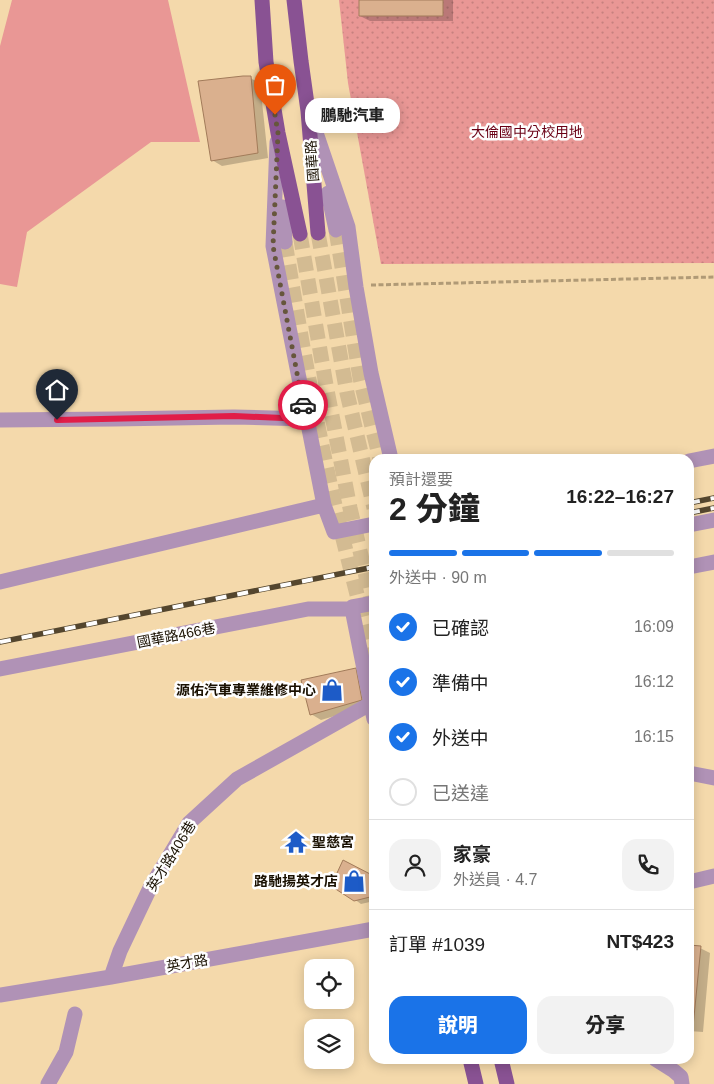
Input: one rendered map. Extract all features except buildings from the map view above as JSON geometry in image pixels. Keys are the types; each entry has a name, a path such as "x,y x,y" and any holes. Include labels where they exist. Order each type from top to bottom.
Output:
{"main road":[{"name":"國華路","path":"262,0 266,62 278,133 300,234"},
{"name":"國華路","path":"294,0 308,111 318,234"},
{"path":"471,1064 476,1084"},
{"path":"502,1064 507,1084"}],"street":[{"path":"308,111 336,230"},
{"path":"308,111 348,227 371,373 391,454"},
{"path":"278,133 285,242"},
{"path":"278,133 273,246 324,506 334,532 369,525"},
{"path":"0,420 234,416 306,419"},
{"path":"694,460 714,456"},
{"path":"0,582 324,506"},
{"path":"694,524 714,520"},
{"path":"694,566 714,562"},
{"name":"國華路466巷","path":"0,669 308,609 352,609 352,607 369,604"},
{"path":"352,609 369,699"},
{"name":"英才路406巷","path":"111,977 120,951 150,888 189,824 237,779 369,705"},
{"path":"694,774 714,778"},
{"path":"694,881 714,876"},
{"name":"英才路","path":"0,996 369,930"},
{"path":"48,1084 66,1052 75,1014"},
{"path":"663,1064 681,1077 682,1084"}],"path":[{"path":"356,287 371,285 714,277"}],"green space":[{"path":"12,0 168,0 200,142 151,142 27,232 17,287 0,284 0,46"},
{"name":"大倫國中分校用地","path":"339,0 714,0 714,263 381,264 348,83"}],"tunnel":[{"path":"336,230 360,378 379,454"},
{"path":"318,233 347,393 369,487"},
{"path":"300,234 326,385 350,508 369,590"},
{"path":"285,242 322,446 369,645"}],"railway":[{"path":"694,502 714,498"},
{"path":"694,512 714,508"},
{"path":"0,642 369,568"}],"way so far":[{"path":"275,115 278,133 273,246 303,405"}],"place":[{"name":"鵬馳汽車","path":"275,115"},
{"name":"源佑汽車專業維修中心","path":"332,690"},
{"name":"聖慈宮","path":"296,842"},
{"name":"路馳揚英才店","path":"354,881"}],"route":[{"path":"57,420 234,416 306,419 303,405"}]}
